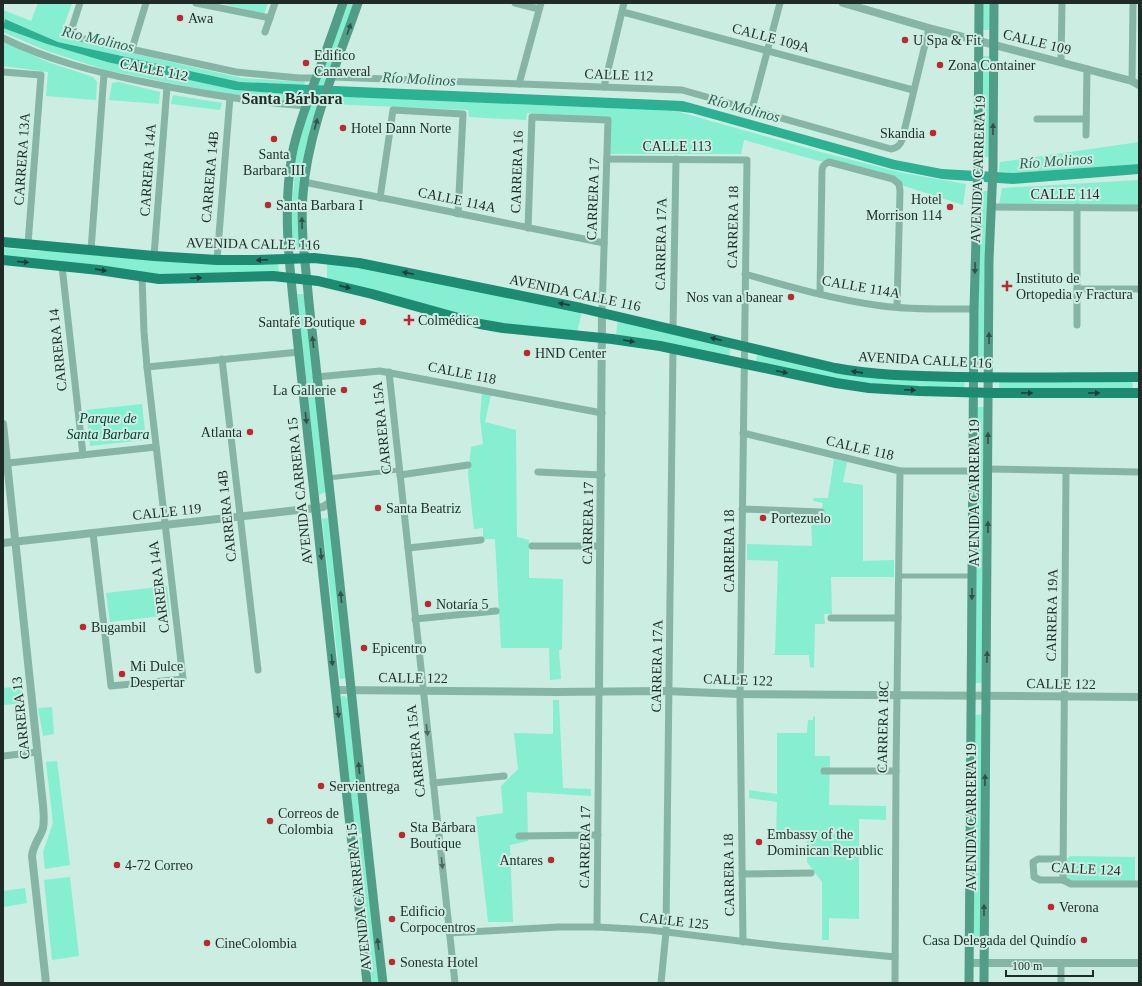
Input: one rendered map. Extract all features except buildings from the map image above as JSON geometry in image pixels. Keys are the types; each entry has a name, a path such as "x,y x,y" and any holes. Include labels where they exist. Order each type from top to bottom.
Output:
{"main road":[{"name":"AVENIDA CARRERA 15","path":"343,3 295,141 290,165 287,208 289,259 367,983"},
{"name":"AVENIDA CARRERA 19","path":"969,983 974,471 974,309 978,187 979,3"},
{"name":"AVENIDA CARRERA 19","path":"984,983 989,260 993,168 994,3"},
{"name":"AVENIDA CARRERA 15","path":"357,4 323,103 309,152 304,182 302,218 316,377 383,983"},
{"name":"AVENIDA CALLE 116","path":"3,242 154,256 217,260 319,258 373,266 602,313 835,368 865,373 910,376 974,377 1139,377"},
{"name":"AVENIDA CALLE 116","path":"3,260 62,266 142,277 176,279 273,276 307,280 372,294 480,324 673,348 861,388 988,393 1139,393"}],"street":[{"name":"CALLE 112","path":"80,3 72,31 72,35 75,37 236,72 315,81"},
{"path":"132,49 146,3"},
{"path":"196,3 270,18"},
{"path":"265,32 276,3"},
{"path":"515,3 540,6 519,84"},
{"path":"604,87 624,3"},
{"path":"752,109 780,3"},
{"path":"1061,62 1062,3"},
{"path":"1133,3 1137,81"},
{"name":"CALLE 109","path":"848,4 929,28 1137,81"},
{"name":"CALLE 109A","path":"623,12 913,90"},
{"path":"913,90 929,28"},
{"name":"CALLE 112","path":"3,38 43,56 104,74 167,87 230,97 307,104"},
{"path":"1086,135 1087,69"},
{"name":"CARRERA 13A","path":"3,72 41,75 28,244"},
{"path":"91,250 104,74"},
{"name":"CALLE 112","path":"331,81 519,84 682,90 752,109 882,148 896,149 902,140 913,90"},
{"name":"CARRERA 14A","path":"154,256 167,87"},
{"name":"CARRERA 14B","path":"217,260 230,97"},
{"path":"380,198 393,110 463,114 458,214"},
{"name":"CARRERA 16","path":"528,228 532,117 608,120"},
{"path":"1037,119 1086,120"},
{"name":"CARRERA 17","path":"597,927 600,546 602,475 602,313 608,120"},
{"name":"CALLE 113","path":"607,159 747,160"},
{"name":"CARRERA 17A","path":"673,329 676,160"},
{"name":"CARRERA 18","path":"743,942 740,694 747,160"},
{"path":"820,294 822,167 829,162 893,179 898,184 900,191 897,308"},
{"name":"CALLE 114A","path":"304,182 604,243"},
{"name":"CALLE 114","path":"991,207 1139,208"},
{"path":"1077,207 1077,325"},
{"name":"CARRERA 14","path":"62,266 83,455"},
{"name":"CALLE 114A","path":"745,274 820,294 865,304 897,308 974,309"},
{"name":"CARRERA 14A","path":"93,533 111,686 183,679 147,367 142,277"},
{"path":"1077,289 1139,289"},
{"name":"CARRERA 17A","path":"661,983 666,932 673,348"},
{"path":"147,367 299,352"},
{"name":"CARRERA 14B","path":"222,359 258,670"},
{"name":"CALLE 118","path":"316,377 374,370 602,413"},
{"name":"CARRERA 15A","path":"389,372 455,983"},
{"name":"CARRERA 13","path":"3,424 44,824 43,830 34,847 32,856 46,983"},
{"name":"CALLE 118","path":"743,433 900,471 974,471"},
{"path":"8,463 156,447"},
{"path":"328,478 400,473 468,465"},
{"path":"988,469 1139,472"},
{"name":"CARRERA 18C","path":"895,983 900,471"},
{"name":"CARRERA 19A","path":"1062,880 1066,471"},
{"path":"538,472 602,475"},
{"name":"CALLE 119","path":"3,543 316,508 323,507 331,502"},
{"path":"742,508 821,512"},
{"path":"408,548 481,540"},
{"path":"532,546 600,546"},
{"path":"898,576 967,576"},
{"path":"415,619 496,611"},
{"path":"831,618 898,618"},
{"name":"CALLE 122","path":"336,690 557,692 599,690 740,694 1139,697"},
{"path":"3,756 37,752"},
{"path":"824,771 896,771"},
{"path":"433,783 504,776"},
{"path":"519,836 598,835"},
{"name":"CALLE 124","path":"1063,859 1038,859 1033,862 1034,877 1040,880 1062,880 1071,884 1139,884"},
{"path":"742,874 811,873"},
{"name":"CALLE 125","path":"449,933 559,927 597,927 666,932 743,942 896,957"},
{"path":"969,963 1139,963"},
{"path":"1060,983 1061,963"}],"green space":[{"path":"38,3 72,3 60,37 242,78 305,82 304,85 240,82 58,42 6,19 3,25 3,10 31,21"},
{"path":"220,3 268,3 264,14"},
{"path":"346,3 353,3 352,8 325,86 318,86"},
{"path":"982,3 990,3 990,30 982,30"},
{"path":"3,28 47,44 107,62 235,90 300,95 297,102 234,96 106,70 47,51 3,32"},
{"path":"3,42 48,62 93,77 97,82 96,100 46,96 48,72 3,66"},
{"path":"983,56 991,56 990,157 981,157"},
{"path":"119,82 160,92 159,104 109,100 112,83"},
{"path":"173,95 222,103 220,110 171,104"},
{"path":"313,96 321,96 305,150 300,249 292,249 291,218 297,148"},
{"path":"334,96 676,111 821,152 903,173 966,184 963,205 830,162 819,161 744,140 741,154 609,154 608,118 527,113 526,120 469,117 468,110 329,104"},
{"path":"1139,142 1139,164 1013,173 999,172 1000,162"},
{"path":"1139,180 1139,206 999,205 1002,188"},
{"path":"980,191 988,191 986,364 976,364"},
{"path":"3,248 38,251 278,262 279,273 161,275 3,257"},
{"path":"327,262 361,266 582,312 577,332 500,325 327,279"},
{"path":"297,294 305,294 327,491 319,495"},
{"path":"618,319 731,345 729,357 616,336"},
{"path":"758,353 798,362 965,380 964,389 861,385 755,363"},
{"path":"1132,380 1133,390 999,390 999,381"},
{"path":"482,393 491,395 485,422 516,430 517,537 529,540 529,578 563,579 562,649 559,650 561,679 550,680 549,648 501,648 495,539 483,539 483,528 474,529 468,474 471,447 483,444 480,418"},
{"name":"Parque de Santa Barbara","path":"142,404 146,440 90,446 86,410"},
{"path":"977,407 984,407 983,683 975,683"},
{"path":"834,459 847,462 843,482 863,485 863,561 894,560 894,577 831,577 832,614 824,614 825,624 815,624 814,668 810,667 809,655 772,655 775,654 778,561 747,560 747,544 812,546 811,518 820,513 823,503 813,501 814,498 828,498"},
{"path":"330,517 346,678 340,679 322,519"},
{"path":"167,586 170,615 110,622 106,593"},
{"path":"22,686 23,703 3,705 3,688"},
{"path":"342,696 345,696 348,699 362,833 355,834 341,699"},
{"path":"553,700 559,700 563,788 591,789 591,796 527,792 528,841 510,845 513,922 488,922 476,817 503,813 501,786 518,769 514,733 553,734"},
{"path":"52,707 54,734 43,736 38,708"},
{"path":"983,714 981,945 973,945 975,715"},
{"path":"815,716 815,756 830,756 829,805 886,806 886,820 859,819 859,919 829,918 829,940 822,940 822,882 807,862 807,836 776,836 777,802 749,798 749,790 777,794 777,733 807,733 808,720 813,720 813,717"},
{"path":"57,761 70,865 45,869 43,852 53,823 46,762"},
{"path":"363,837 379,983 372,983 356,838"},
{"path":"1070,856 1135,857 1135,882 1065,881 1066,861"},
{"path":"70,877 79,956 52,960 44,880"},
{"path":"25,888 27,903 3,907 3,891"}],"shaded area":[{"path":"5,19 58,42 240,82 683,101 895,160 942,169 1013,173 1139,164 1139,174 1013,184 942,179 892,169 692,113 676,111 300,95 235,90 107,62 47,44 3,28"}],"place":[{"name":"Awa","path":"180,18"},
{"name":"U Spa & Fit","path":"905,40"},
{"name":"Edifico Canaveral","path":"306,63"},
{"name":"Zona Container","path":"940,65"},
{"name":"Hotel Dann Norte","path":"343,128"},
{"name":"Skandia","path":"933,133"},
{"name":"Santa Barbara III","path":"274,139"},
{"name":"Santa Barbara I","path":"268,205"},
{"name":"Hotel Morrison 114","path":"950,207"},
{"name":"Instituto de Ortopedia y Fractura","path":"1007,286"},
{"name":"Nos van a banear","path":"791,297"},
{"name":"Colmédica","path":"409,320"},
{"name":"Santafé Boutique","path":"363,322"},
{"name":"HND Center","path":"527,353"},
{"name":"La Gallerie","path":"344,390"},
{"name":"Atlanta","path":"250,432"},
{"name":"Santa Beatriz","path":"378,508"},
{"name":"Portezuelo","path":"763,518"},
{"name":"Notaría 5","path":"428,604"},
{"name":"Bugambil","path":"83,627"},
{"name":"Epicentro","path":"364,648"},
{"name":"Mi Dulce Despertar","path":"122,674"},
{"name":"Servientrega","path":"321,786"},
{"name":"Correos de Colombia","path":"270,821"},
{"name":"Sta Bárbara Boutique","path":"402,835"},
{"name":"Embassy of the Dominican Republic","path":"759,842"},
{"name":"Antares","path":"551,860"},
{"name":"4-72 Correo","path":"117,865"},
{"name":"Verona","path":"1051,907"},
{"name":"Edificio Corpocentros","path":"392,919"},
{"name":"Casa Delegada del Quindío","path":"1084,940"},
{"name":"CineColombia","path":"207,943"},
{"name":"Sonesta Hotel","path":"392,962"}],"district":[{"name":"Santa Bárbara","path":"292,98"}],"water label":[{"name":"Río Molinos","path":"98,39"},
{"name":"Río Molinos","path":"419,79"},
{"name":"Río Molinos","path":"744,108"},
{"name":"Río Molinos","path":"1056,161"}]}
